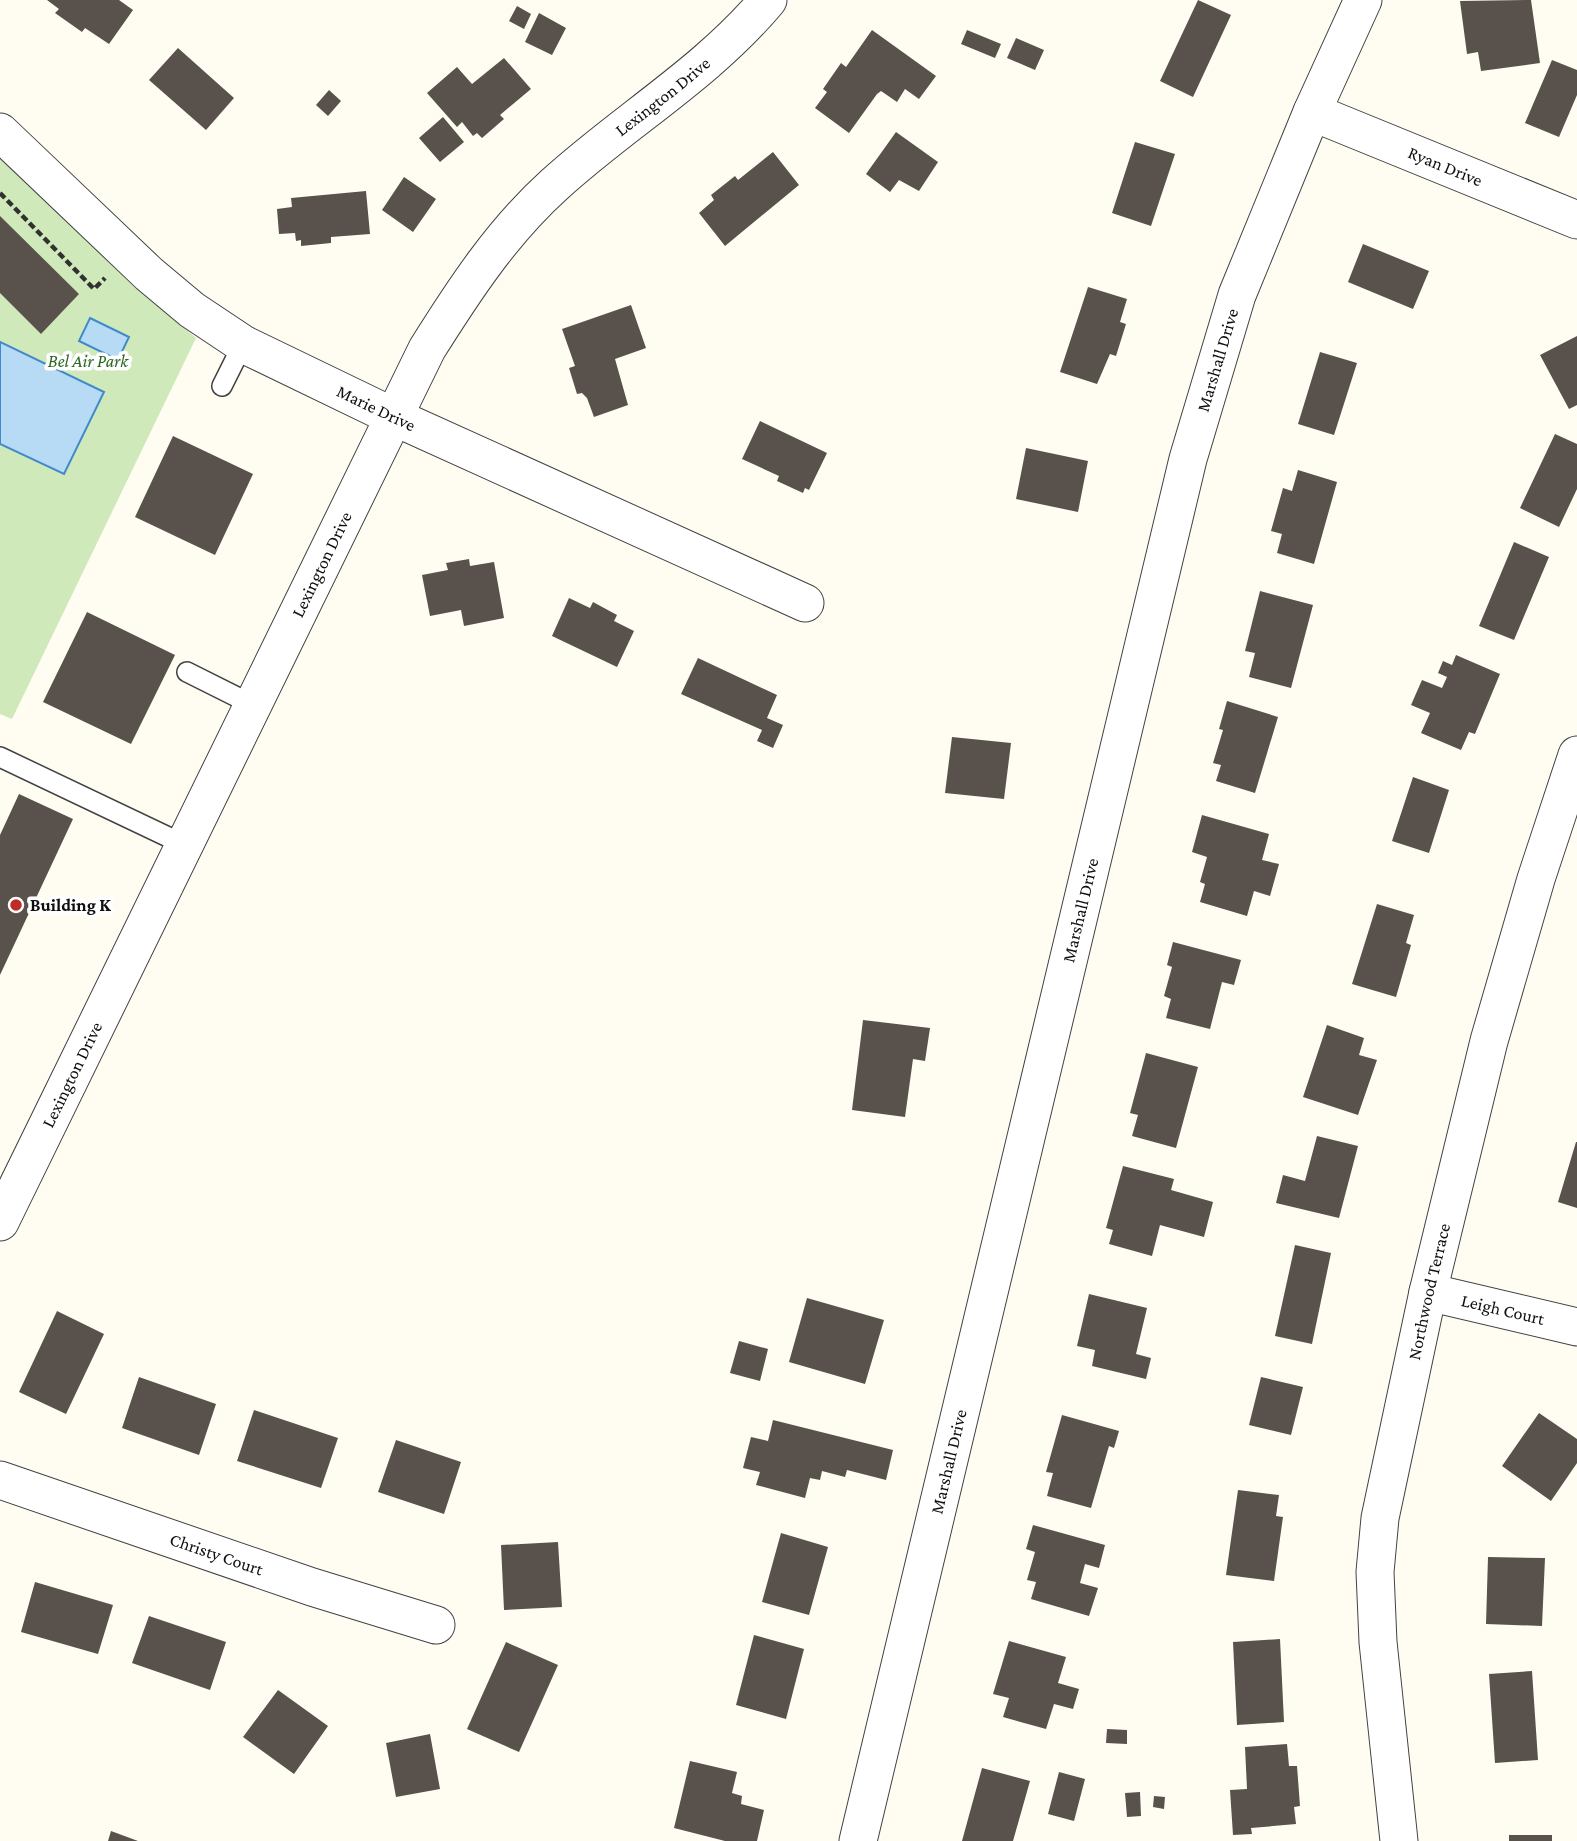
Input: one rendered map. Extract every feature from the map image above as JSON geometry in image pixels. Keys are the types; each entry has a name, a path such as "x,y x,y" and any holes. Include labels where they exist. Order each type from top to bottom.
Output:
{"street":[{"name":"Lexington Drive","path":"0,1222 186,845 392,416 427,349 460,296 520,217 593,150 688,79 749,23 768,0"},
{"name":"Marshall Drive","path":"858,1841 1188,459 1237,295 1312,112 1363,0"},
{"name":"Ryan Drive","path":"1312,112 1577,220"},
{"name":"Marie Drive","path":"0,132 129,257 192,310 243,344 392,416 805,603"},
{"name":"Northwood Terrace","path":"1399,1841 1378,1642 1376,1547 1428,1292 1489,1041 1566,821 1577,755"},
{"name":"Leigh Court","path":"1428,1292 1577,1327"},
{"name":"Christy Court","path":"0,1480 312,1587 436,1625"}],"lane":[{"path":"222,386 243,344"},
{"path":"187,672 253,705"},
{"path":"0,757 186,845"}],"path":[{"path":"0,193 94,289 129,257"}],"green space":[{"name":"Bel Air Park","path":"0,152 113,266 196,338 12,719 0,714"}],"water":[{"path":"90,318 129,337 118,360 79,341"},
{"path":"0,342 104,392 64,474 0,444"}],"building":[{"path":"47,0 119,0 133,10 109,44 85,28 82,32 55,13 59,9"},
{"path":"1198,0 1231,15 1193,97 1160,81"},
{"path":"1531,0 1540,63 1481,71 1478,52 1467,54 1460,1"},
{"path":"517,6 531,14 524,29 509,21"},
{"path":"539,13 566,28 552,55 525,42"},
{"path":"872,30 936,76 919,99 905,89 897,102 881,91 849,133 815,108 827,92 823,89 841,63 846,67"},
{"path":"967,30 1001,44 995,58 961,44"},
{"path":"1016,38 1044,50 1035,70 1007,58"},
{"path":"178,48 234,98 206,130 149,80"},
{"path":"504,58 531,89 500,115 504,119 482,138 477,133 473,136 462,122 457,127 427,93 457,67 472,84"},
{"path":"1552,60 1577,70 1577,95 1559,137 1525,123"},
{"path":"329,90 341,101 328,116 316,105"},
{"path":"443,117 464,142 440,162 419,138"},
{"path":"896,132 938,162 919,191 899,180 890,192 866,174"},
{"path":"1135,142 1175,154 1151,226 1112,213"},
{"path":"773,152 799,185 725,246 699,213 714,200 711,195 735,176 738,180"},
{"path":"404,177 436,199 413,232 382,210"},
{"path":"366,191 370,234 331,237 331,243 301,246 301,240 296,241 295,233 279,234 277,209 292,207 291,198"},
{"path":"0,216 79,294 41,334 0,293"},
{"path":"1363,244 1429,271 1413,309 1348,282"},
{"path":"1088,287 1127,299 1120,322 1126,324 1116,356 1110,354 1097,384 1060,372"},
{"path":"631,305 646,348 615,359 628,405 594,417 587,398 582,393 577,394 569,368 575,366 562,329"},
{"path":"1577,336 1577,405 1569,409 1540,355"},
{"path":"1320,352 1357,363 1334,435 1298,424"},
{"path":"760,421 827,453 809,490 805,488 803,493 777,481 779,476 742,459"},
{"path":"1555,434 1577,444 1577,489 1559,527 1520,508"},
{"path":"173,436 253,474 215,555 135,517"},
{"path":"1026,448 1088,461 1078,512 1016,499"},
{"path":"1298,470 1337,482 1314,564 1277,553 1282,534 1271,531 1283,488 1292,491"},
{"path":"1514,542 1549,557 1514,640 1479,626"},
{"path":"469,559 470,566 494,562 504,618 464,626 461,610 430,616 422,575 448,570 446,563"},
{"path":"1260,591 1313,605 1291,688 1249,677 1255,653 1245,651"},
{"path":"569,598 590,608 593,602 617,615 614,621 634,631 617,667 552,636"},
{"path":"87,612 175,655 131,744 43,702"},
{"path":"1456,655 1500,674 1475,734 1469,732 1461,750 1421,733 1430,713 1411,705 1422,680 1442,688 1447,677 1438,673 1443,661 1452,665"},
{"path":"698,658 777,695 767,718 783,725 773,748 757,741 762,730 681,694"},
{"path":"1227,701 1278,717 1255,793 1216,781 1221,765 1213,763 1223,730 1219,729"},
{"path":"952,737 1011,743 1004,799 945,793"},
{"path":"1413,777 1449,790 1429,853 1392,841"},
{"name":"Building K","path":"19,794 73,819 0,975 0,835"},
{"path":"1202,815 1269,834 1262,860 1279,864 1270,896 1254,891 1247,916 1200,902 1205,884 1200,882 1207,857 1192,852"},
{"path":"1377,904 1414,915 1406,943 1411,945 1396,997 1352,984"},
{"path":"1173,942 1241,960 1234,985 1222,982 1210,1029 1166,1018 1171,999 1164,996 1172,967 1167,965"},
{"path":"863,1020 930,1028 925,1061 913,1059 905,1117 852,1110"},
{"path":"1327,1025 1364,1038 1359,1055 1377,1060 1358,1115 1303,1097"},
{"path":"1146,1053 1198,1067 1176,1148 1132,1136 1138,1115 1130,1113"},
{"path":"1317,1136 1358,1146 1339,1218 1276,1203 1283,1175 1305,1181"},
{"path":"1577,1142 1577,1208 1558,1202"},
{"path":"1123,1166 1174,1179 1171,1190 1213,1202 1204,1237 1160,1225 1152,1256 1109,1244 1113,1230 1106,1228"},
{"path":"1295,1245 1331,1253 1312,1344 1275,1336"},
{"path":"1089,1294 1147,1308 1136,1354 1151,1358 1146,1379 1092,1366 1095,1350 1077,1346"},
{"path":"807,1298 884,1320 865,1384 789,1362"},
{"path":"57,1311 104,1334 66,1414 19,1392"},
{"path":"739,1341 768,1349 760,1381 730,1373"},
{"path":"139,1377 216,1404 199,1455 122,1428"},
{"path":"1261,1377 1303,1387 1291,1435 1249,1425"},
{"path":"254,1410 338,1438 321,1488 237,1461"},
{"path":"1539,1413 1577,1439 1577,1463 1551,1501 1502,1466"},
{"path":"1062,1415 1119,1431 1114,1448 1109,1446 1091,1508 1047,1496 1053,1473 1046,1472"},
{"path":"773,1420 893,1450 886,1480 847,1470 845,1477 822,1471 820,1480 810,1478 805,1498 756,1485 760,1472 743,1468 751,1437 768,1441"},
{"path":"396,1440 461,1462 444,1514 378,1492"},
{"path":"1238,1490 1279,1495 1276,1516 1283,1517 1274,1581 1226,1575"},
{"path":"1033,1525 1105,1545 1099,1568 1085,1564 1080,1583 1098,1588 1089,1616 1031,1599 1036,1582 1027,1580 1035,1552 1026,1549"},
{"path":"781,1533 828,1547 809,1615 762,1602"},
{"path":"558,1542 562,1607 504,1610 501,1545"},
{"path":"1488,1557 1545,1558 1542,1626 1486,1624"},
{"path":"35,1582 113,1605 98,1654 21,1632"},
{"path":"149,1616 226,1642 210,1690 132,1663"},
{"path":"754,1635 804,1649 786,1719 736,1705"},
{"path":"1280,1639 1284,1722 1237,1725 1233,1642"},
{"path":"1009,1641 1066,1657 1058,1683 1079,1689 1073,1709 1054,1704 1046,1729 1003,1717 1009,1698 993,1694"},
{"path":"506,1642 558,1665 519,1752 467,1729"},
{"path":"1532,1671 1538,1760 1495,1763 1489,1674"},
{"path":"278,1690 328,1726 294,1774 243,1737"},
{"path":"1107,1729 1127,1730 1127,1744 1106,1743"},
{"path":"430,1734 440,1789 396,1797 386,1743"},
{"path":"1287,1744 1289,1766 1297,1766 1300,1806 1294,1807 1296,1824 1251,1828 1252,1834 1233,1835 1230,1790 1247,1789 1245,1747"},
{"path":"690,1761 737,1772 732,1793 742,1796 741,1804 764,1810 757,1841 725,1841 674,1828"},
{"path":"982,1768 1030,1781 1013,1841 962,1841"},
{"path":"1059,1772 1085,1779 1074,1821 1048,1814"},
{"path":"1140,1792 1141,1816 1127,1817 1125,1793"},
{"path":"1154,1796 1165,1797 1164,1809 1153,1807"},
{"path":"111,1831 138,1841 108,1841"},
{"path":"1509,1835 1552,1835 1552,1841 1509,1841"}],"place":[{"name":"Building K","path":"16,905"}]}
